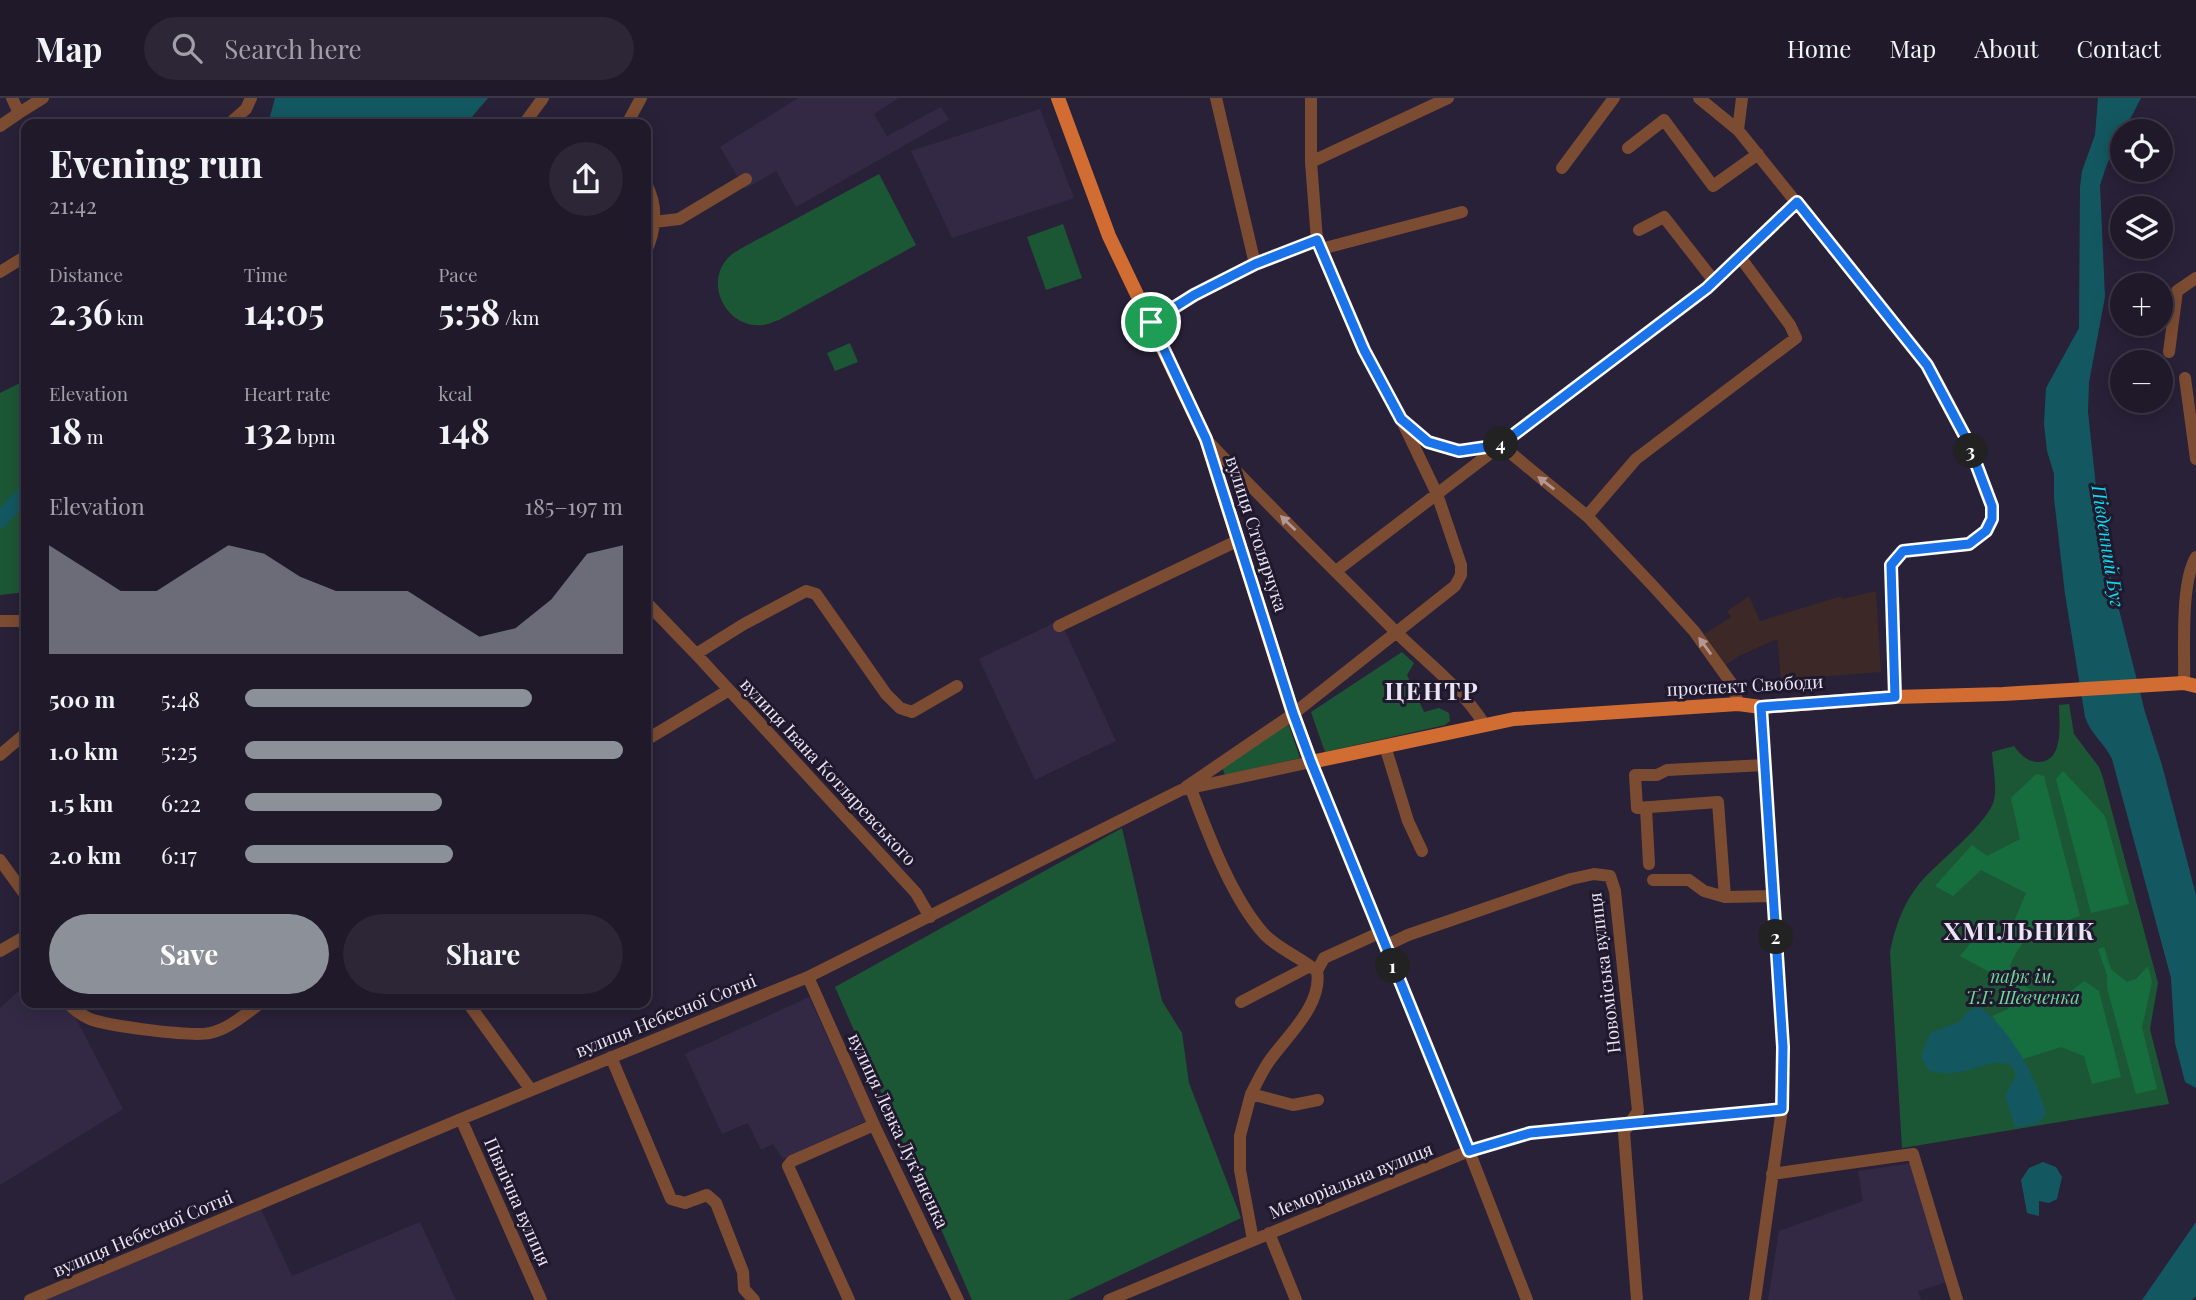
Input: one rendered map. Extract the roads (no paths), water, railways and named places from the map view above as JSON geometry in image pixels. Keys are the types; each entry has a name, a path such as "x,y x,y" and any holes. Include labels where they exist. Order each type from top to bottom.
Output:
{"main road":[{"name":"вулиця Столярчука","path":"1058,98 1108,236 1206,439 1311,762"},
{"name":"проспект Свободи","path":"1311,762 1514,719 1738,704 1761,707 1895,697 2190,684"}],"street":[{"path":"12,98 19,113"},
{"path":"0,126 43,98"},
{"path":"235,119 246,109 251,98"},
{"path":"528,119 543,98"},
{"path":"630,119 641,98"},
{"path":"1216,98 1255,264"},
{"path":"1253,1240 1240,1159 1240,1136 1251,1094 1268,1062 1300,1021 1319,985 1313,968 1266,936 1250,914 1214,849 1186,789 1293,713 1397,633 1455,586 1461,575 1461,565 1437,494 1364,350 1319,245 1311,162 1311,98"},
{"path":"1311,162 1448,98"},
{"path":"1562,169 1614,98"},
{"path":"1699,98 1738,130 1927,365 1967,440 1992,506 1992,519 1986,531 1969,544 1903,551 1891,565 1895,697"},
{"path":"1738,130 1742,98"},
{"path":"1628,148 1664,120 1713,187 1758,154"},
{"path":"654,222 678,219 746,179"},
{"path":"651,193 654,222 651,240"},
{"path":"1336,571 1714,281 1797,202"},
{"path":"1151,322 1194,295 1255,264 1319,245 1462,212"},
{"path":"1639,230 1664,217 1714,281"},
{"path":"1587,516 1636,459 1796,338 1790,325 1740,257"},
{"path":"0,272 21,259"},
{"path":"2169,350 2177,291 2196,278"},
{"path":"2189,381 2196,459"},
{"path":"1401,419 1428,442 1459,451 1500,445 1587,516 1694,631 1734,687 1738,704"},
{"path":"1206,439 1397,633 1472,704 1484,724"},
{"path":"1225,499 1231,490 1249,485"},
{"path":"1059,626 1239,540"},
{"path":"2190,684 2187,584 2190,566 2196,556"},
{"path":"696,654 744,624 806,591 816,594 886,694 900,708 912,712 957,687"},
{"name":"вулиця Івана Котляревського","path":"651,606 916,893 930,917"},
{"path":"0,621 21,621"},
{"path":"651,737 729,690"},
{"path":"1755,1300 1782,1109 1783,1047 1761,707"},
{"path":"0,755 21,737"},
{"path":"1385,746 1408,821 1422,851"},
{"path":"1311,762 1527,1300"},
{"name":"вулиця Небесної Сотні","path":"30,1300 808,977 1186,789 1311,762"},
{"path":"1725,897 1718,802 1637,808 1635,775 1657,775 1667,770 1765,765"},
{"path":"1646,808 1649,864"},
{"path":"0,860 21,890"},
{"name":"Новоміська вулиця","path":"1385,946 1408,935 1571,879 1594,874 1610,876 1615,891 1638,1111 1624,1132 1637,1300"},
{"path":"1653,880 1689,880 1704,891 1725,897 1773,897"},
{"path":"1241,1002 1313,968 1324,958 1379,933"},
{"path":"0,951 21,939"},
{"name":"вулиця Левка Лук'яненка","path":"808,977 874,1125 958,1300"},
{"path":"82,1009 99,1021 202,1034 227,1027 254,1008"},
{"path":"472,1008 531,1090"},
{"path":"611,1058 671,1199 685,1203 708,1195 716,1203 743,1272 744,1289 754,1300"},
{"path":"1251,1094 1293,1105 1318,1100"},
{"name":"Меморіальна вулиця","path":"1109,1300 1469,1151 1530,1133 1782,1109"},
{"name":"Північна вулиця","path":"461,1119 541,1300"},
{"path":"849,1300 788,1166 792,1161 874,1125"},
{"path":"1773,1174 1913,1154 1957,1300"},
{"path":"1269,1233 1296,1300"}],"waterway":[{"path":"0,520 21,497"}],"district":[{"name":"ЦЕНТР","path":"1432,692"},
{"name":"ХМІЛЬНИК","path":"2020,932"}],"water label":[{"name":"Південний Буг","path":"2108,546"}],"park label":[{"name":"парк ім. Т.Г. Шевченка","path":"2023,987"}]}
